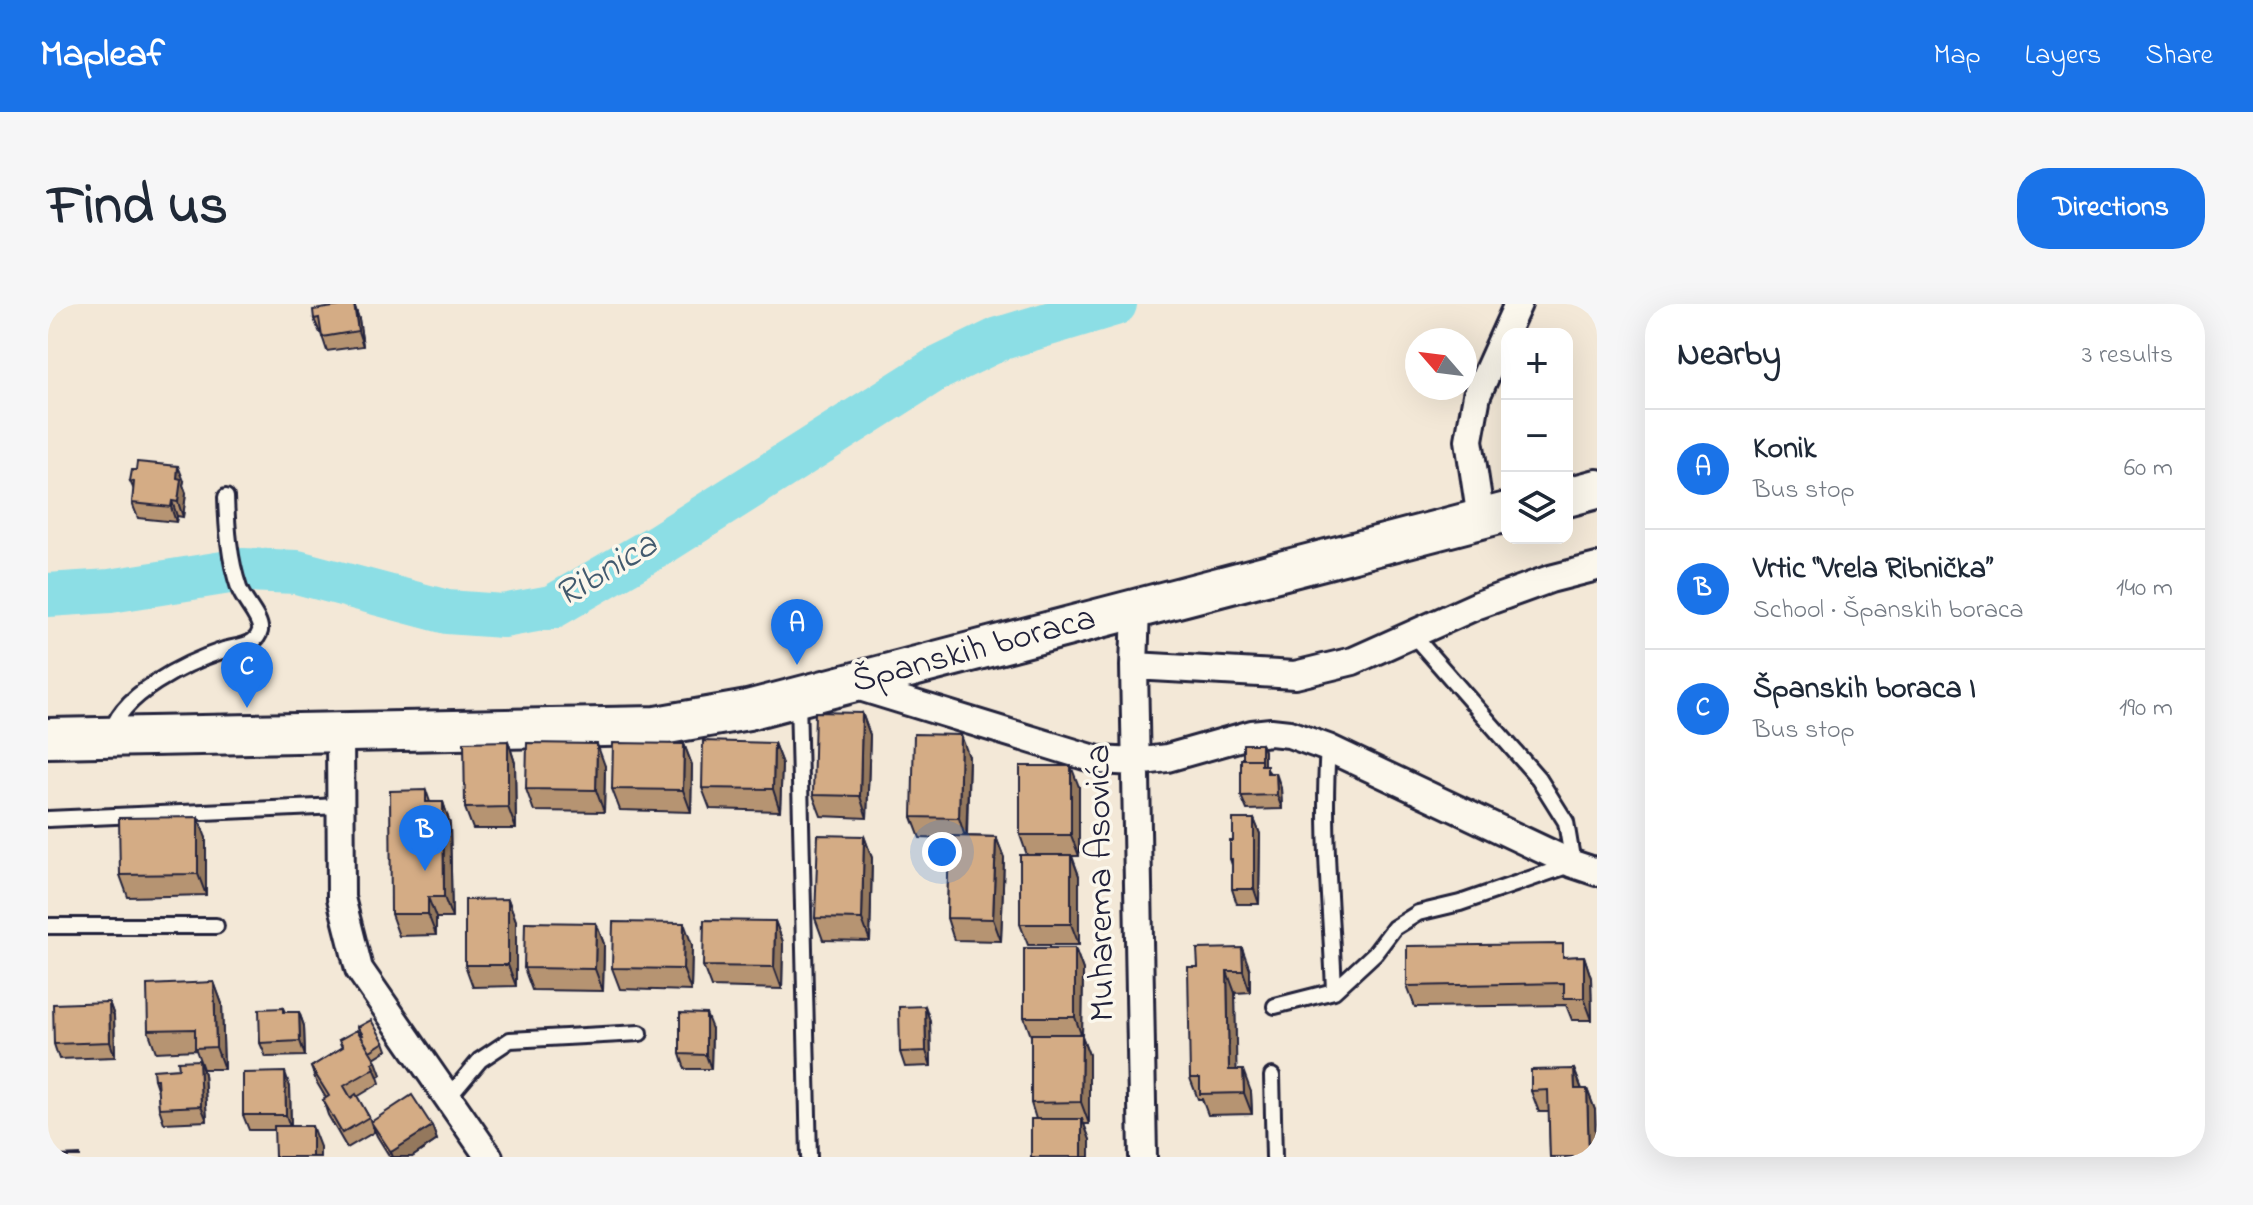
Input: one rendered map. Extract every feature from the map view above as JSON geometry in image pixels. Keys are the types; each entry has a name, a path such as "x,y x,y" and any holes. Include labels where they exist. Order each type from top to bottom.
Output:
{"main road":[{"path":"1573,495 1597,489"},
{"name":"Španskih boraca","path":"48,738 656,726 748,710 1494,516"}],"street":[{"path":"1494,516 1469,440 1477,395 1518,304"},
{"path":"1134,666 1295,675 1353,661 1478,605 1550,579 1597,567"},
{"name":"Muharema Asovića","path":"1136,609 1134,666 1143,1157"},
{"path":"849,683 1098,760 1136,762 1167,758 1252,734 1289,734 1328,748 1585,868"},
{"path":"340,732 341,898 359,969 489,1157"}],"lane":[{"path":"111,736 120,713 151,687 200,659 257,638 259,624 239,588 227,530 226,497"},
{"path":"1275,1006 1334,991 1375,953 1394,928 1418,913 1585,868 1566,822 1539,779 1413,635"},
{"path":"798,697 809,1157"},
{"path":"1328,748 1324,843 1334,991"},
{"path":"48,819 340,806"},
{"path":"48,926 216,926"},
{"path":"448,1098 480,1060 510,1040 640,1033"},
{"path":"1272,1076 1274,1157"}],"building":[{"path":"354,304 358,331 322,337 319,318 314,319 313,310"},
{"path":"137,462 178,466 177,478 181,479 178,502 172,501 171,507 132,503 134,482 130,481"},
{"path":"815,712 862,713 860,796 813,795"},
{"path":"914,734 961,735 959,818 912,817"},
{"path":"508,741 508,807 465,808 464,742"},
{"path":"703,741 774,743 773,789 702,788"},
{"path":"527,743 597,744 596,790 526,789"},
{"path":"613,743 684,744 683,790 612,789"},
{"path":"1243,744 1261,744 1261,759 1243,759"},
{"path":"1241,759 1261,759 1261,765 1267,765 1267,773 1276,773 1277,795 1241,796"},
{"path":"1020,766 1071,766 1071,835 1020,835"},
{"path":"426,790 426,802 443,802 444,897 428,897 428,914 391,914 390,791"},
{"path":"198,817 198,874 120,875 119,818"},
{"path":"1233,819 1254,819 1254,889 1232,889 1230,841 1233,841"},
{"path":"818,835 864,836 862,919 815,918"},
{"path":"949,836 996,837 993,919 947,918"},
{"path":"1020,855 1071,855 1071,924 1020,924"},
{"path":"508,899 508,965 465,965 465,900"},
{"path":"704,920 775,921 774,967 703,966"},
{"path":"525,922 596,923 595,969 524,968"},
{"path":"613,922 684,923 683,969 612,968"},
{"path":"1563,944 1563,957 1584,956 1584,998 1564,998 1564,983 1407,986 1407,946"},
{"path":"1024,948 1075,948 1075,1017 1024,1017"},
{"path":"1242,948 1243,971 1227,971 1229,1070 1243,1070 1244,1093 1200,1094 1200,1078 1190,1078 1188,967 1198,967 1197,949"},
{"path":"214,982 216,1047 195,1048 195,1029 148,1030 147,985"},
{"path":"109,1002 110,1042 54,1044 53,1004"},
{"path":"925,1006 926,1051 900,1052 899,1007"},
{"path":"283,1008 283,1012 299,1012 300,1041 260,1043 259,1009"},
{"path":"680,1013 706,1014 706,1055 680,1054"},
{"path":"371,1020 384,1042 370,1051 358,1027"},
{"path":"357,1030 376,1061 372,1063 375,1068 344,1086 351,1098 356,1094 369,1117 342,1133 323,1100 329,1096 311,1067 343,1047 339,1040"},
{"path":"1031,1034 1082,1034 1081,1102 1031,1103"},
{"path":"199,1060 201,1106 159,1108 157,1079 154,1079 153,1070 179,1068 178,1061"},
{"path":"1574,1069 1575,1089 1587,1089 1589,1157 1550,1157 1548,1090 1531,1091 1531,1070"},
{"path":"285,1072 286,1115 243,1115 243,1073"},
{"path":"412,1095 432,1126 391,1152 371,1122"},
{"path":"1031,1119 1082,1119 1082,1157 1031,1157"},
{"path":"274,1126 312,1126 312,1157 275,1157"}],"waterway":[{"name":"Ribnica","path":"48,595 110,591 242,570 297,572 447,612 503,616 552,607 659,545 935,370 999,339 1115,304"}],"place":[{"name":"Konik","path":"797,665"},
{"name":"Španskih boraca I","path":"247,708"},
{"name":"Vrtic “Vrela Ribnička”","path":"425,871"}]}
